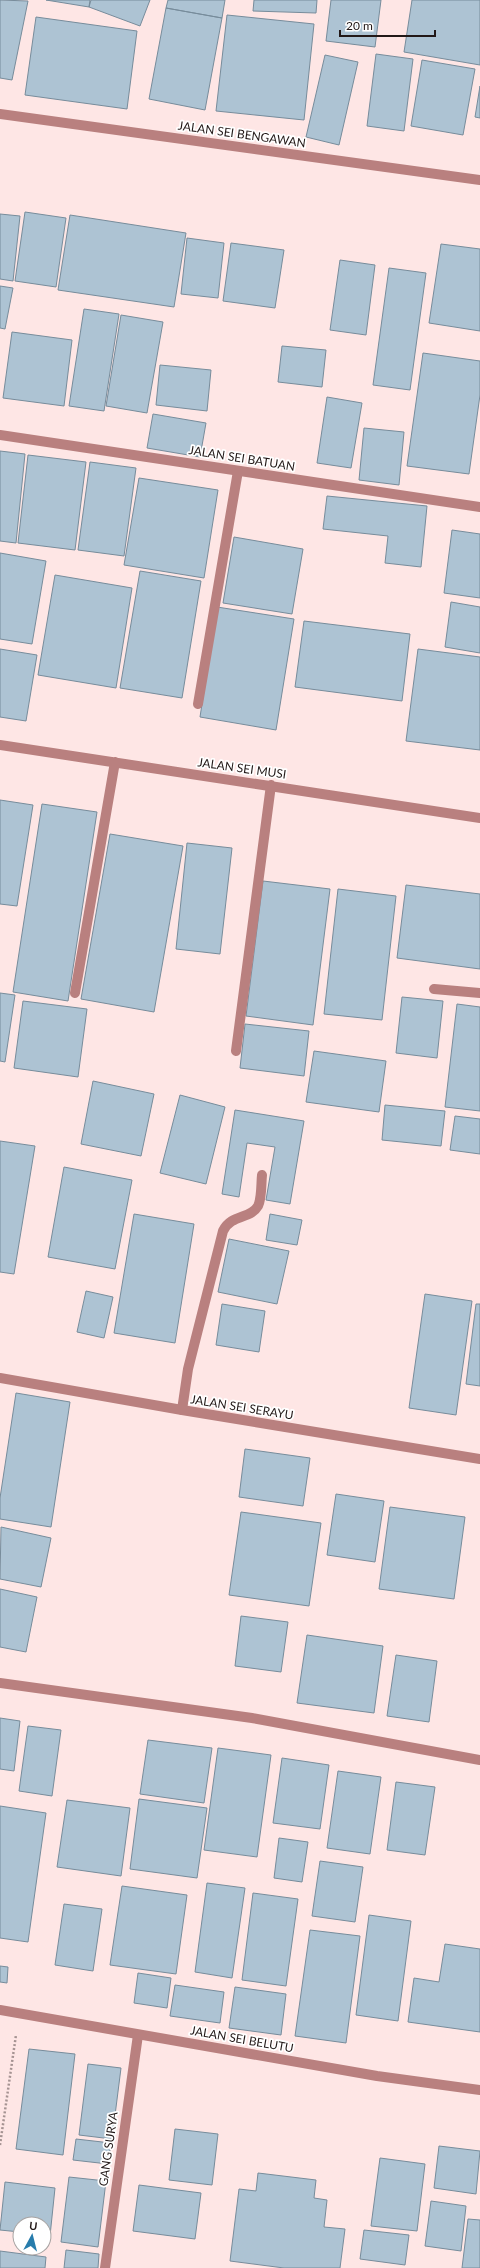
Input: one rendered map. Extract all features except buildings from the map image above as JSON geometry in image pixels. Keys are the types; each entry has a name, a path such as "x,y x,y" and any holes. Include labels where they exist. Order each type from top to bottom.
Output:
{"street":[{"name":"JALAN SEI BENGAWAN","path":"0,114 480,180"},
{"name":"JALAN SEI BATUAN","path":"0,435 480,507"},
{"path":"198,704 238,471"},
{"name":"JALAN SEI MUSI","path":"0,745 271,785 480,818"},
{"path":"75,993 115,762"},
{"path":"236,1051 271,785"},
{"path":"434,989 480,992"},
{"path":"182,1410 188,1369 223,1231 228,1223 256,1208 259,1202 262,1175"},
{"name":"JALAN SEI SERAYU","path":"0,1378 182,1410 480,1459"},
{"path":"0,1683 252,1718 480,1760"},
{"name":"JALAN SEI BELUTU","path":"0,2010 377,2076 480,2090"},
{"name":"GANG SURYA","path":"105,2268 138,2034"}],"path":[{"path":"0,2145 19,2013"}]}
